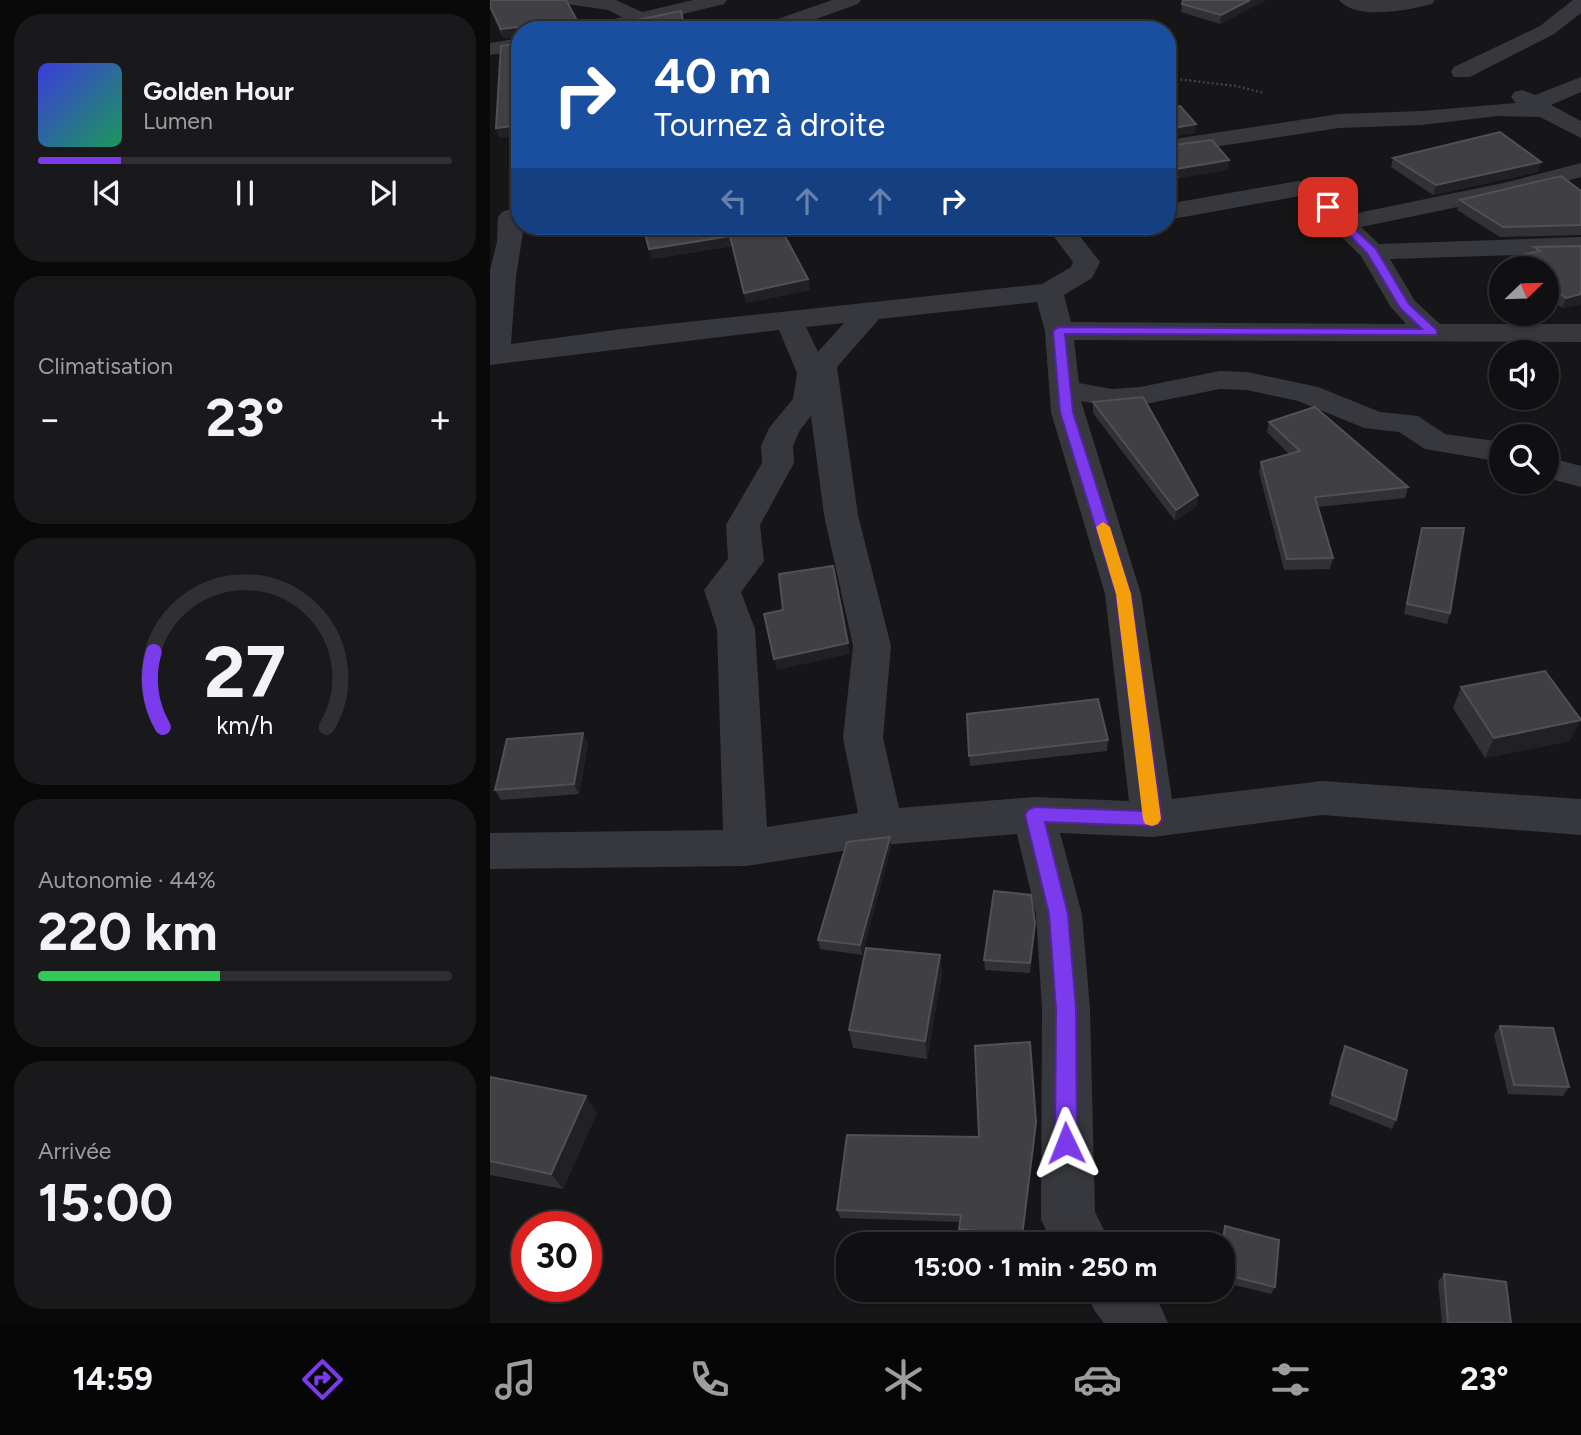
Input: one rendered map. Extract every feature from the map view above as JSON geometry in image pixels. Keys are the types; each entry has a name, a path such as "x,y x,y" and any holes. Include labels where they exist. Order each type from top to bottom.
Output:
{"street":[{"path":"574,0 613,5 639,19"},
{"path":"630,21 717,0"},
{"path":"791,21 851,0"},
{"path":"1349,0 1360,5 1385,7 1425,0"},
{"path":"1581,3 1548,30 1462,72 1540,107 1581,131"},
{"path":"490,49 511,46"},
{"path":"1176,146 1339,121 1421,118 1540,107 1581,85"},
{"path":"1345,223 1511,190 1581,170"},
{"path":"1176,210 1302,188 1311,191 1372,252 1399,299 1433,333"},
{"path":"507,218 510,242 502,277 493,355 871,310 1049,292 1082,272 1087,262 1073,235"},
{"path":"1372,252 1581,245"},
{"path":"1049,292 1059,331 1066,412 1123,594 1153,819"},
{"path":"871,310 822,365 821,374 841,515 872,646 863,738 882,827"},
{"path":"746,848 736,629 722,590 746,561 743,525 778,463 777,446 785,428 808,400 812,373 789,320"},
{"path":"1059,331 1581,333"},
{"path":"1064,389 1112,398 1140,396 1220,380 1247,381 1307,394 1375,421 1407,423 1436,442 1489,450"},
{"path":"1559,471 1581,477"},
{"path":"490,851 746,848 882,827 1034,815 1153,819 1322,798 1581,817"},
{"path":"1034,815 1059,914 1066,1009 1068,1219 1076,1232"},
{"path":"1123,1302 1139,1323"}],"building":[{"path":"490,0 566,0 577,21 511,21 511,28 501,29 490,6"},
{"path":"1183,0 1250,0 1221,15 1182,4"},
{"path":"681,11 683,21 632,21"},
{"path":"511,44 511,126 496,128 501,46"},
{"path":"1180,106 1196,124 1176,127 1176,107"},
{"path":"1500,132 1541,162 1436,185 1393,158"},
{"path":"1212,140 1229,160 1176,169 1176,145"},
{"path":"1561,176 1581,191 1581,225 1503,227 1460,200"},
{"path":"645,235 784,235 808,279 744,293 730,236 649,249"},
{"path":"1581,246 1581,294 1566,298 1559,293 1559,256 1517,256 1540,251 1534,247"},
{"path":"1143,397 1198,495 1176,510 1093,402"},
{"path":"1315,407 1408,487 1315,497 1333,558 1287,559 1261,462 1300,451 1269,422"},
{"path":"1422,528 1464,528 1450,613 1407,604"},
{"path":"833,566 848,643 774,659 764,614 783,610 779,574"},
{"path":"1545,671 1581,720 1494,738 1461,687"},
{"path":"1098,699 1108,740 969,756 967,714"},
{"path":"583,733 574,784 495,790 507,739"},
{"path":"890,837 860,945 818,940 847,842"},
{"path":"994,891 1031,895 1035,923 1030,963 984,960"},
{"path":"866,948 940,955 925,1041 849,1030"},
{"path":"1500,1026 1553,1028 1569,1087 1514,1085"},
{"path":"1030,1042 1036,1122 1022,1232 959,1229 961,1215 837,1210 847,1135 979,1137 975,1046"},
{"path":"1345,1046 1407,1070 1396,1120 1332,1095"},
{"path":"490,1077 586,1096 551,1174 490,1161"},
{"path":"1225,1226 1279,1240 1275,1287 1235,1277 1235,1232 1224,1232"},
{"path":"1444,1274 1506,1282 1511,1323 1448,1323"}],"slow traffic":[{"path":"1103,527 1123,594 1152,819"}],"route":[{"path":"1066,1143 1066,1009 1059,914 1034,815 1153,819 1123,594 1066,412 1059,331 1433,333 1404,306 1387,281 1377,258 1328,207"}]}
